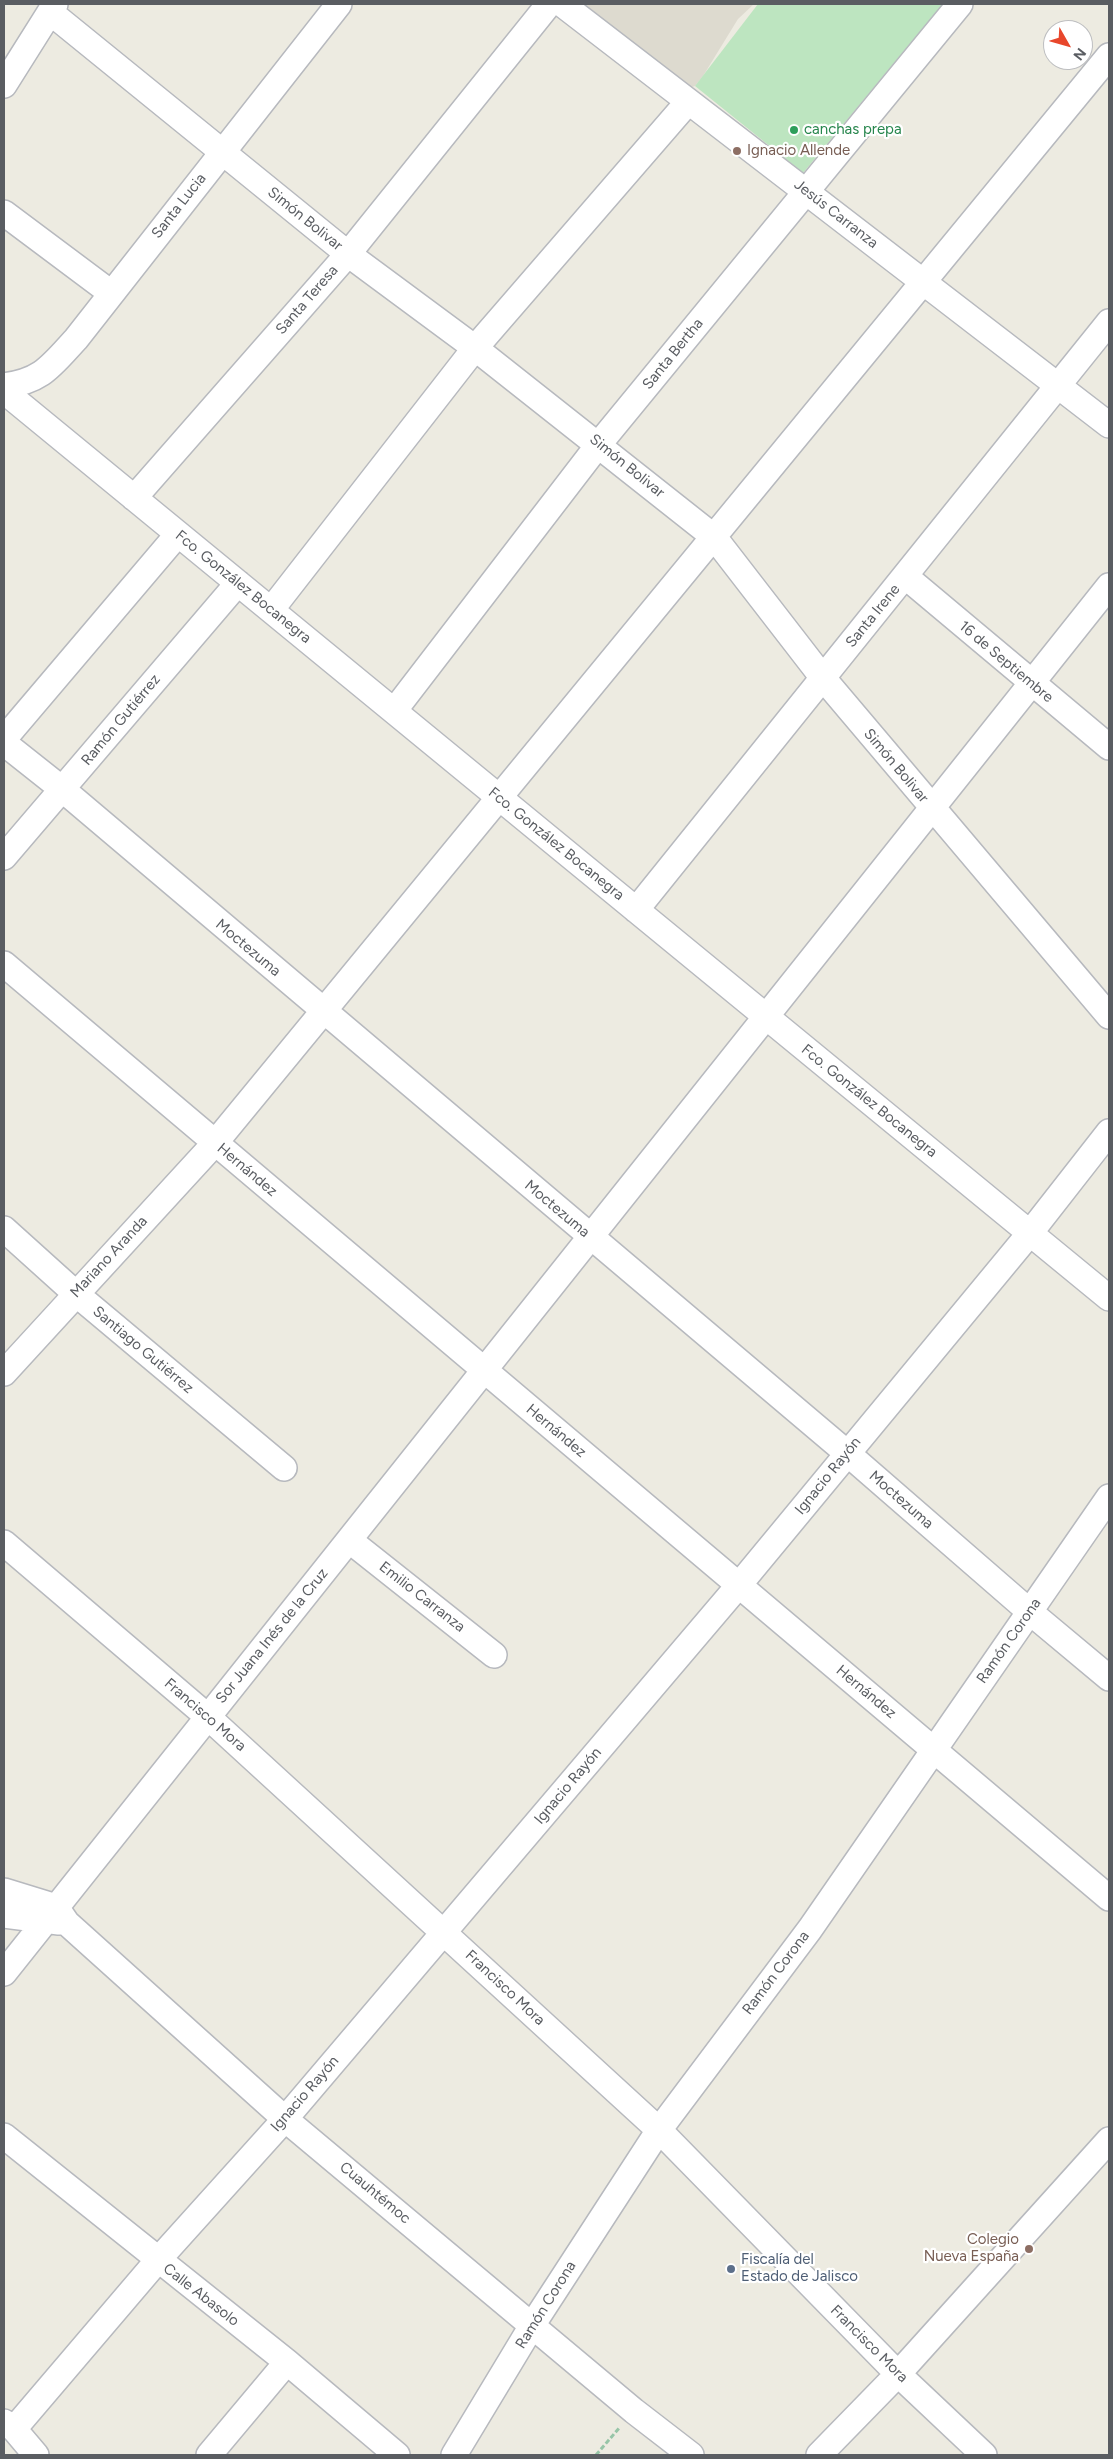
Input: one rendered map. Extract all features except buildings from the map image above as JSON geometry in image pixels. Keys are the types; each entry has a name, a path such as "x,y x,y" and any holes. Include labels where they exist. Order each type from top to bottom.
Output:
{"street":[{"name":"Santa Lucia","path":"4,386 23,384 43,374 76,339 339,4"},
{"name":"Santa Teresa","path":"134,498 348,254 549,4"},
{"name":"Jesús Carranza","path":"562,4 1109,425"},
{"name":"Santa Bertha","path":"394,711 599,444 960,4"},
{"name":"Simón Bolivar","path":"53,8 222,152 348,254 475,348 599,444 714,537 823,678 1109,1016"},
{"path":"4,85 53,8"},
{"name":"Mariano Aranda","path":"4,1373 75,1293 215,1143 1109,56"},
{"path":"271,610 475,348 688,102"},
{"path":"4,213 111,293"},
{"name":"Santa Irene","path":"636,910 1109,322"},
{"name":"Fco. González Bocanegra","path":"4,391 1109,1298"},
{"path":"4,739 178,534"},
{"name":"16 de Septiembre","path":"904,576 1031,684 1109,747"},
{"name":"Ramón Gutiérrez","path":"4,857 238,583"},
{"name":"Sor Juana Inés de la Cruz","path":"4,1973 56,1917 208,1717 1109,586"},
{"name":"Moctezuma","path":"4,743 62,789 323,1012 847,1453 1109,1678"},
{"name":"Hernández","path":"4,964 1109,1898"},
{"name":"Ignacio Rayón","path":"9,2425 285,2119 739,1585 1030,1233 1109,1132"},
{"name":"Santiago Gutiérrez","path":"4,1229 75,1293 284,1468"},
{"name":"Ramón Corona","path":"454,2455 532,2324 659,2130 810,1928 1109,1497"},
{"name":"Emilio Carranza","path":"349,1540 494,1655"},
{"name":"Francisco Mora","path":"4,1543 208,1717 444,1931 659,2130 898,2374 984,2455"},
{"name":"Cuauhtémoc","path":"4,1892 56,1917 285,2119 634,2411 691,2455"},
{"path":"4,1915 56,1917"},
{"name":"Calle Abasolo","path":"4,2136 287,2362 397,2455"},
{"path":"819,2455 898,2374 1109,2140"},
{"path":"209,2455 287,2362"},
{"path":"9,2425 36,2455"}],"path":[{"path":"596,2455 634,2411"}],"shaded area":[{"path":"562,4 754,4 738,19 703,76 695,86 689,88"}],"green space":[{"name":"canchas prepa","path":"758,4 943,4 803,173 695,86"}],"place":[{"name":"canchas prepa","path":"794,130"},
{"name":"Ignacio Allende","path":"737,151"},
{"name":"Colegio Nueva España","path":"1029,2249"},
{"name":"Fiscalía del Estado de Jalisco","path":"731,2269"}]}
